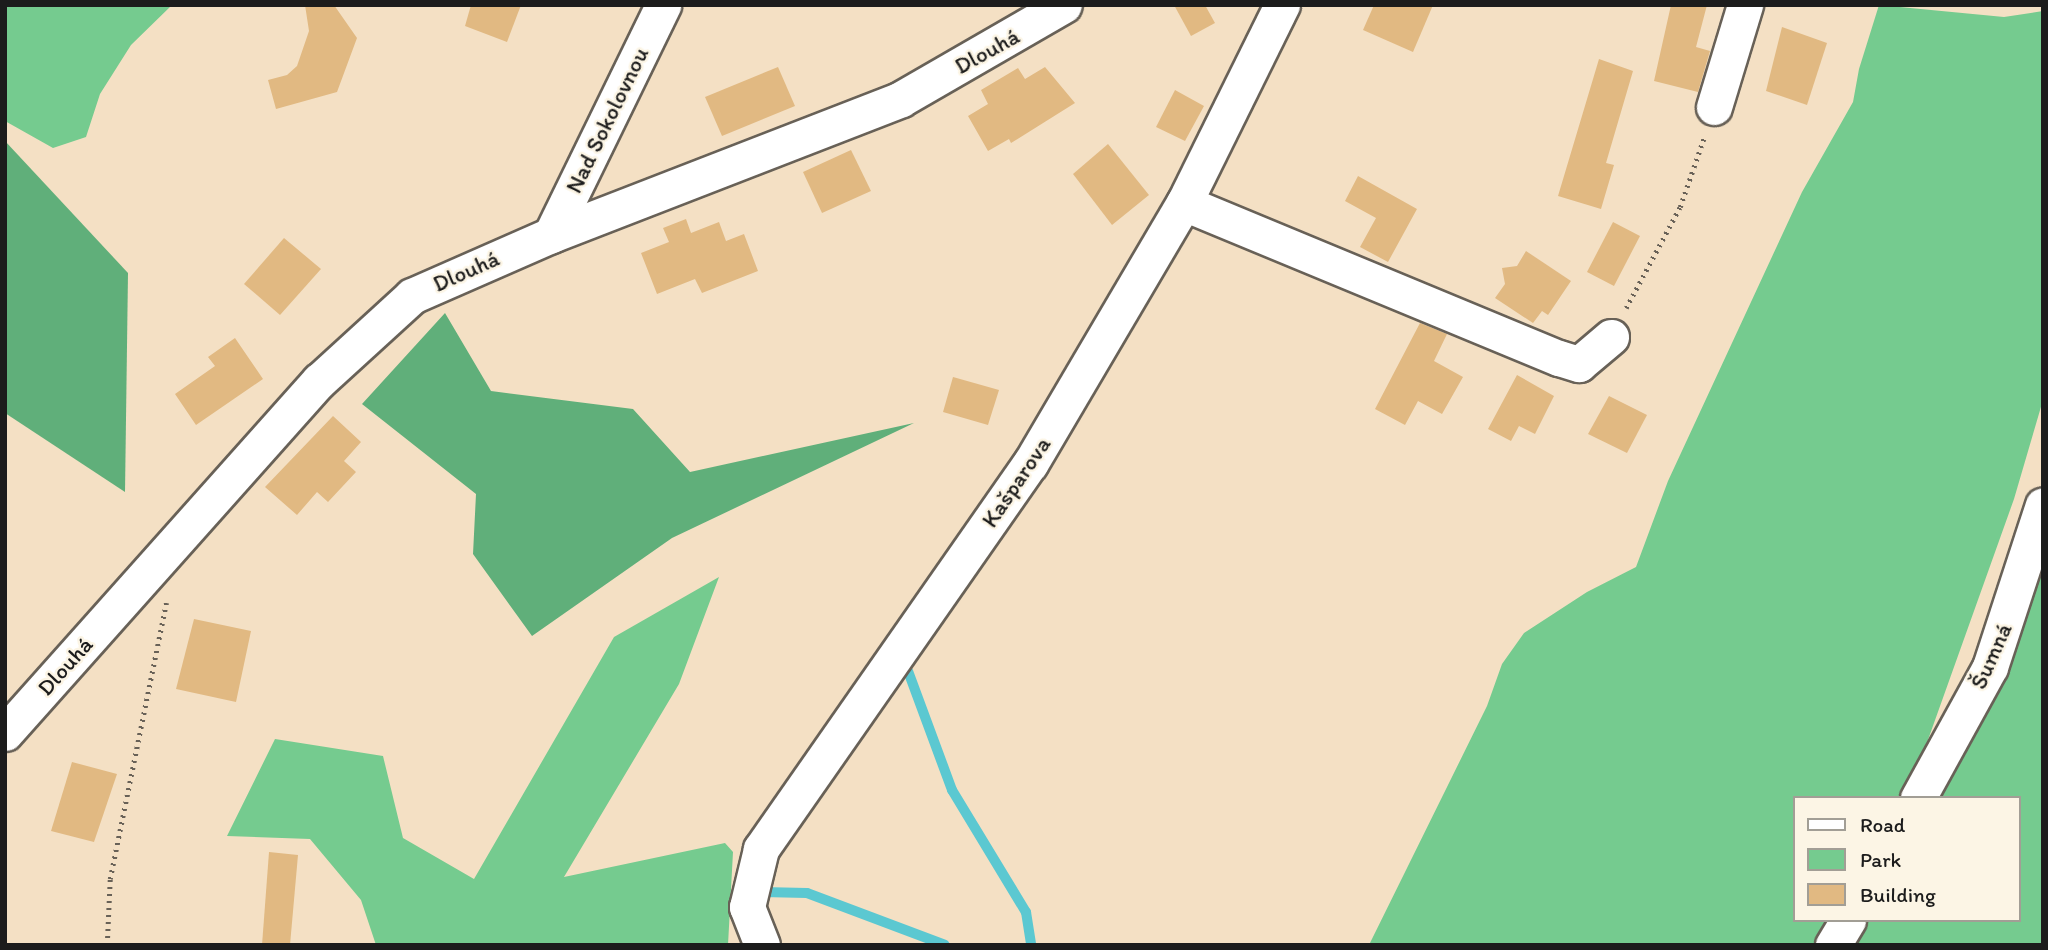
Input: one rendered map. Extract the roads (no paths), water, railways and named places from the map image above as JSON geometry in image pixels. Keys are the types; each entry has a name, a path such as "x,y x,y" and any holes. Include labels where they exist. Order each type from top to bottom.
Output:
{"street":[{"name":"Nad Sokolovnou","path":"551,235 663,5"},
{"name":"Dlouhá","path":"5,733 319,381 412,296 551,235 901,99 1064,5"},
{"name":"Kašparova","path":"762,945 747,907 761,849 1030,464 1184,203 1282,5"},
{"path":"1714,107 1745,5"},
{"path":"1184,203 1559,358 1579,364 1611,337"},
{"name":"Šumná","path":"1919,796 1990,667 2043,505"},
{"path":"1833,945 1847,922"}],"waterway":[{"path":"908,671 952,790 1026,912 1031,945"},
{"path":"758,892 807,893 945,945"}]}
